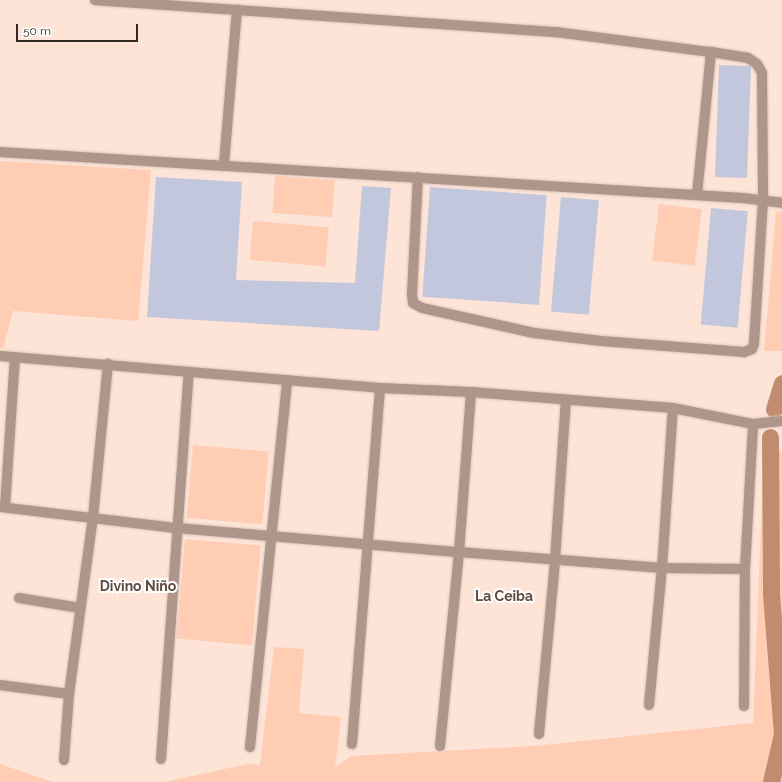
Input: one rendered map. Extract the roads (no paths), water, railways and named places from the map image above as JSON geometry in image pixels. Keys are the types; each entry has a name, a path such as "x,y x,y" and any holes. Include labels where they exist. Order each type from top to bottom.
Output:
{"street":[{"path":"95,0 556,32 748,58 757,64 762,73 763,200 754,344 748,351 737,351 601,341 534,333 422,308 413,303 412,294 418,177"},
{"path":"224,164 238,10"},
{"path":"697,195 711,52"},
{"path":"0,152 224,164 697,195 763,200 782,203"},
{"path":"0,356 380,388 471,392 673,408 753,424 782,421"},
{"path":"15,357 2,507 177,528 459,552 662,568 745,569"},
{"path":"64,760 68,694 93,517 108,364"},
{"path":"161,759 189,372"},
{"path":"250,747 287,380"},
{"path":"352,744 380,388"},
{"path":"440,746 459,552 471,392"},
{"path":"538,734 555,560 566,400"},
{"path":"649,706 662,568 673,408"},
{"path":"744,706 745,569 753,424"},
{"path":"19,598 80,608"},
{"path":"0,685 68,694"}],"waterway":[{"path":"774,409 782,383"},
{"path":"770,437 771,594 782,734"},
{"path":"771,782 782,734"}],"district":[{"name":"Divino Niño","path":"138,586"},
{"name":"La Ceiba","path":"504,596"}]}
